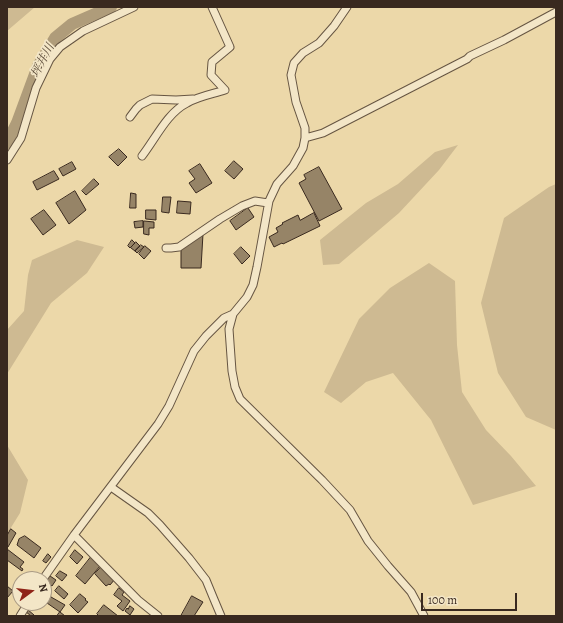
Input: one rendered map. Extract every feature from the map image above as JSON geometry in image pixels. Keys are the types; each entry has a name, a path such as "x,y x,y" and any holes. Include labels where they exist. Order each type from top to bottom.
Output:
{"street":[{"path":"7,160 21,138 36,88 50,59 60,47 83,31 134,7"},
{"path":"130,117 140,105 152,99 176,100 197,98 225,90 211,75 212,62 230,47 212,7"},
{"path":"49,571 158,424 169,406 194,351 206,336 224,318 233,314 248,297 253,285 257,268 268,203 276,184 293,166 303,148 305,138 305,128 296,102 291,75 294,63 303,53 319,42 334,26 347,7"},
{"path":"305,138 323,133 556,12"},
{"path":"142,156 172,114 197,98"},
{"path":"166,248 179,247 214,222 242,206 255,201 268,203"},
{"path":"233,314 229,329 232,370 235,387 240,399 322,480 350,510 368,541 411,592 424,616"},
{"path":"111,487 148,513 189,558 206,580 221,616"},
{"path":"74,535 138,600 158,616"}],"shaded area":[{"path":"7,7 35,7 7,31"},
{"path":"458,145 439,170 399,213 339,264 323,265 320,240 366,203 398,184 435,152"},
{"path":"556,184 556,430 526,417 498,373 481,303 504,218 549,187"},
{"path":"77,240 104,247 87,273 51,303 7,374 7,330 24,311 28,275 32,260"},
{"path":"429,263 455,281 457,345 462,392 486,430 511,456 536,486 473,505 431,420 393,373 366,382 341,403 324,392 359,319 390,288"},
{"path":"7,445 28,480 20,513 7,534"}],"building":[{"path":"119,149 127,157 118,166 109,157"},
{"path":"234,161 243,169 234,179 225,171"},
{"path":"72,162 76,169 63,176 59,169"},
{"path":"200,164 212,183 196,193 189,183 195,179 189,171"},
{"path":"319,167 342,209 319,221 299,183 306,179 304,175"},
{"path":"54,171 59,179 37,190 33,182"},
{"path":"94,179 99,184 86,195 82,191"},
{"path":"75,191 86,210 69,224 56,203"},
{"path":"131,193 136,194 136,208 130,208"},
{"path":"163,197 171,197 169,213 162,212"},
{"path":"178,201 191,202 190,214 177,213"},
{"path":"248,208 254,217 236,230 230,221"},
{"path":"44,210 56,225 43,235 31,219"},
{"path":"146,210 156,210 156,220 146,219"},
{"path":"314,213 320,226 274,247 269,237 278,232 276,228 283,224 282,223 298,215 300,220"},
{"path":"143,221 143,227 135,228 134,222"},
{"path":"144,221 154,222 154,228 149,228 149,235 144,234"},
{"path":"203,234 201,268 181,268 181,247"},
{"path":"132,240 135,243 130,248 128,246"},
{"path":"136,242 140,246 135,251 131,248"},
{"path":"141,245 144,247 137,253 135,251"},
{"path":"145,246 151,251 144,259 139,254"},
{"path":"241,247 250,256 242,264 234,254"},
{"path":"11,529 16,533 7,547 7,536"},
{"path":"25,536 41,548 34,558 17,545 19,539"},
{"path":"7,549 24,562 20,567 23,569 22,571 7,560"},
{"path":"75,550 83,557 77,564 70,557"},
{"path":"48,554 51,557 46,563 43,561"},
{"path":"91,557 100,566 85,584 76,576"},
{"path":"102,566 115,579 110,585 109,584 106,586 95,574"},
{"path":"60,571 67,575 62,581 56,576"},
{"path":"52,577 56,580 52,586"},
{"path":"7,586 12,590 12,592 7,598"},
{"path":"59,586 68,594 64,599 55,591"},
{"path":"119,588 124,592 122,595 130,601 123,611 117,606 122,601 114,595"},
{"path":"80,594 88,602 78,613 70,605"},
{"path":"192,596 203,602 194,616 181,616"},
{"path":"52,598 65,605 60,612 52,606"},
{"path":"104,605 118,616 99,616 97,614"},
{"path":"130,606 134,609 130,615 125,611"},
{"path":"25,611 29,611 34,615 31,616"},
{"path":"60,612 65,616 57,616"}],"waterway":[{"name":"坪井川","path":"7,143 17,123 38,66 55,38 72,24 111,7"}]}
